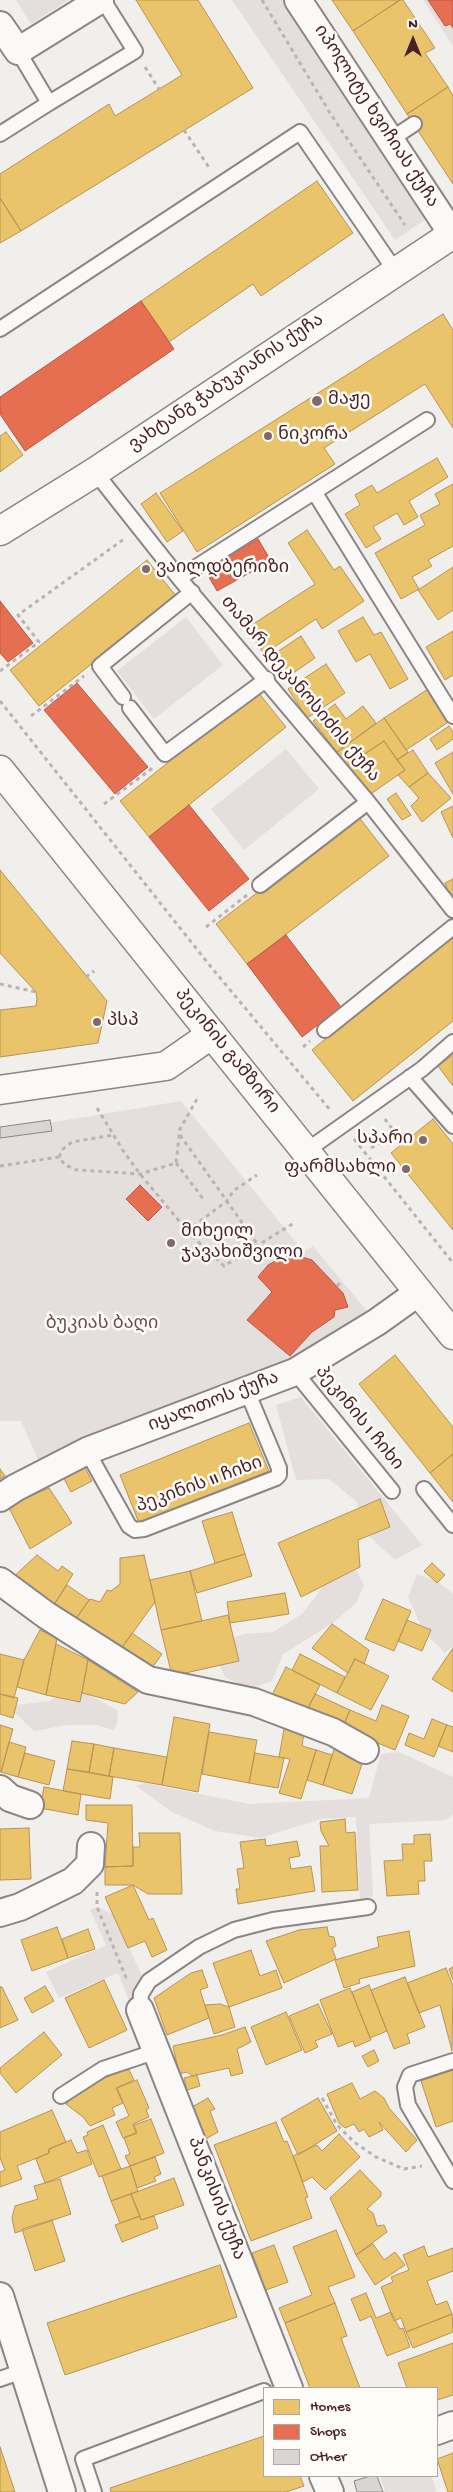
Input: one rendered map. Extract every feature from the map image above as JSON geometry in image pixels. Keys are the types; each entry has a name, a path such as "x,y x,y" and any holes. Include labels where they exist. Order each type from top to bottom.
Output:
{"main road":[{"name":"ვახტანგ ჭაბუკიანის ქუჩა","path":"0,531 95,472 453,235"},
{"name":"პეკინის გამზირი","path":"0,770 453,1335"},
{"path":"0,1090 166,1066 212,1034"}],"street":[{"path":"0,25 18,52 101,0"},
{"name":"იპოლიტე ხვიჩიას ქუჩა","path":"298,0 453,235"},
{"name":"იყალთოს ქუჩა","path":"0,1498 15,1488 87,1451 295,1372 377,1322 419,1292"},
{"path":"0,1581 46,1615 148,1680 254,1702 333,1732 365,1750"},
{"path":"0,1789 10,1798 30,1805"},
{"path":"0,1913 20,1907 73,1881 90,1864 91,1846"},
{"name":"პანკისის ქუჩა","path":"140,2010 157,2051 278,2387"},
{"path":"0,2296 12,2375 62,2492"},
{"path":"438,2430 453,2424"},
{"path":"324,2477 330,2492"}],"lane":[{"path":"0,134 135,52 101,0"},
{"path":"18,52 49,103"},
{"path":"390,140 414,124"},
{"path":"0,329 300,132 396,272"},
{"path":"179,578 427,420"},
{"name":"თამარ დეკანოსიძის ქუჩა","path":"95,472 179,578 267,679 368,802 453,910"},
{"path":"315,493 453,716"},
{"path":"192,592 100,666 165,754 267,679"},
{"path":"260,885 368,802"},
{"path":"325,1030 453,927"},
{"path":"306,1151 410,1077 453,1042"},
{"path":"410,1077 453,1126"},
{"name":"პეკინის I ჩიხი","path":"295,1372 392,1491"},
{"name":"პეკინის II ჩიხი","path":"87,1451 129,1526 135,1530 144,1529 276,1478 279,1474 279,1468 247,1391"},
{"path":"424,1489 453,1524"},
{"path":"140,2010 141,1994 149,1981 199,1947 234,1930 273,1920 368,1907"},
{"path":"61,2096 103,2069 157,2051"},
{"path":"453,2061 410,2076 405,2087 408,2105 453,2181"},
{"path":"94,2492 83,2459 263,2393"}],"path":[{"path":"262,0 330,113 405,225"},
{"path":"135,52 158,89"},
{"path":"184,130 220,185"},
{"path":"0,671 38,642 18,615 139,528"},
{"path":"32,716 76,681 100,666"},
{"path":"0,701 211,967 342,1124 453,1263"},
{"path":"104,804 151,770 165,754"},
{"path":"206,927 260,885"},
{"path":"86,978 94,971"},
{"path":"0,984 36,992"},
{"path":"196,1099 180,1129 176,1163 204,1200"},
{"path":"97,1108 140,1174 187,1230 224,1266 294,1223"},
{"path":"371,1148 392,1136 393,1130 387,1121"},
{"path":"59,1157 63,1149 72,1142 113,1134"},
{"path":"180,1135 258,1245"},
{"path":"59,1157 65,1165 77,1170 140,1174 176,1163"},
{"path":"0,1166 59,1157"},
{"path":"187,1230 227,1201 233,1191 257,1175"},
{"path":"337,1286 342,1281"},
{"path":"97,1907 119,1959"},
{"path":"322,2098 338,2126 354,2142 376,2156 404,2169 442,2163"}],"shaded area":[{"path":"423,0 453,0 453,46"},
{"path":"313,1246 372,1317 271,1373 223,1303"}],"green space":[{"path":"16,0 69,0 31,24"},
{"path":"232,0 290,0 435,213 395,240"},
{"path":"186,617 223,665 154,719 117,671"},
{"path":"286,749 319,789 244,850 211,809"},
{"name":"ბუკიას ბაღი","path":"181,1101 304,1252 224,1303 271,1373 40,1464 21,1421 0,1421 0,1131"},
{"path":"301,1397 422,1545 395,1560 369,1536 356,1501 329,1479 296,1480 276,1405"},
{"path":"356,1570 364,1585 356,1603 333,1623 283,1654 272,1681 249,1689 225,1677 212,1649 224,1641 244,1634 273,1632 302,1614 324,1585"},
{"path":"417,1574 439,1582 453,1594 453,1646 445,1653 424,1632 408,1597"},
{"path":"74,1687 117,1710 118,1720 114,1730 96,1725 67,1725 34,1731 8,1706 49,1701"},
{"path":"399,1752 453,1777 453,1814 446,1820 369,1824 373,1896 360,1901 356,1817 321,1819 260,1838 215,1831 172,1812 136,1786 145,1783 249,1804 369,1798 381,1754"},
{"path":"97,1907 113,1914 143,1978 136,1990 133,2011 118,1973 59,1998 46,1972 106,1945 90,1910"},
{"path":"380,2477 431,2477 437,2492 385,2492"}],"building: Homes":[{"path":"136,0 198,0 253,88 21,231 0,198 0,174 109,104 115,116 182,75"},
{"path":"332,0 400,0 353,31"},
{"path":"400,0 403,0 435,48 425,53 448,87 407,114 353,31"},
{"path":"448,87 453,96 453,184 407,114"},
{"path":"317,181 353,233 261,296 253,284 169,342 141,301"},
{"path":"0,198 21,231 0,243"},
{"path":"443,314 453,330 453,428 425,384 324,448 335,464 197,552 160,493"},
{"path":"6,432 23,455 0,472 0,436"},
{"path":"437,458 448,477 409,501 418,517 404,525 397,513 373,527 381,539 366,548 345,514 360,505 355,495 372,485 377,493"},
{"path":"453,484 453,546 428,560 432,566 412,577 419,589 401,599 375,553 425,525 420,515 440,504 435,494"},
{"path":"156,493 183,531 167,542 141,504"},
{"path":"307,530 334,570 340,566 364,601 322,629 316,619 264,654 247,628 315,584 288,543"},
{"path":"147,560 176,596 39,706 10,670"},
{"path":"453,567 453,610 438,620 418,590"},
{"path":"363,617 374,635 381,632 408,679 390,689 370,654 356,662 338,631"},
{"path":"453,631 453,675 445,680 426,647"},
{"path":"301,636 315,658 286,678 271,656"},
{"path":"326,664 345,693 307,718 288,689"},
{"path":"428,689 450,721 406,750 384,718"},
{"path":"257,691 286,727 149,837 120,801"},
{"path":"335,704 346,719 363,706 376,723 337,752 313,721"},
{"path":"384,718 408,752 397,760 384,741 347,766 337,752"},
{"path":"449,726 453,732 453,739 437,750 430,739"},
{"path":"384,741 405,770 368,796 347,766"},
{"path":"413,750 428,773 409,787 398,775 405,770 397,760"},
{"path":"453,752 453,794 435,763"},
{"path":"428,773 451,798 422,822 411,806 419,798 409,787"},
{"path":"396,793 411,815 402,820 387,799"},
{"path":"453,806 453,838 441,812"},
{"path":"358,816 389,856 247,964 216,924"},
{"path":"0,870 107,1001 98,1043 0,1057 0,1010 36,1006 37,999 36,992 0,953"},
{"path":"453,879 453,899 452,900 445,883"},
{"path":"451,935 453,938 453,1021 353,1101 312,1050"},
{"path":"453,1055 453,1086 438,1066"},
{"path":"433,1119 453,1144 453,1230 391,1153"},
{"path":"395,1355 453,1427 453,1454 430,1473 359,1384"},
{"path":"249,1423 269,1471 139,1523 120,1475"},
{"path":"453,1454 453,1502 430,1473"},
{"path":"83,1464 92,1481 71,1492 62,1475"},
{"path":"0,1469 5,1476 0,1479"},
{"path":"49,1488 72,1523 30,1549 8,1506"},
{"path":"380,1499 390,1527 358,1540 360,1567 301,1597 278,1543"},
{"path":"232,1512 245,1554 215,1563 202,1521"},
{"path":"245,1554 252,1576 197,1593 190,1571"},
{"path":"37,1555 58,1571 62,1566 73,1574 52,1608 11,1579"},
{"path":"144,1555 155,1602 118,1653 73,1623 90,1599 100,1602 107,1590 111,1591 120,1584 120,1558"},
{"path":"432,1563 445,1575 437,1583 424,1571"},
{"path":"190,1571 202,1621 161,1630 150,1580"},
{"path":"67,1585 89,1600 73,1623 52,1608"},
{"path":"285,1593 289,1614 230,1623 227,1602"},
{"path":"383,1599 411,1611 394,1651 365,1639"},
{"path":"228,1615 239,1661 172,1676 161,1630"},
{"path":"407,1620 431,1630 422,1651 398,1641"},
{"path":"332,1624 369,1650 364,1664 355,1659 348,1673 312,1648"},
{"path":"40,1630 57,1638 46,1695 17,1687 24,1660"},
{"path":"132,1633 162,1654 147,1675 118,1653"},
{"path":"56,1644 88,1660 80,1702 46,1695"},
{"path":"453,1648 453,1692 432,1679"},
{"path":"0,1654 24,1660 14,1698 0,1694"},
{"path":"300,1654 345,1677 337,1693 292,1670"},
{"path":"355,1659 389,1676 371,1710 337,1693"},
{"path":"88,1660 138,1692 125,1704 82,1693"},
{"path":"286,1667 320,1685 306,1712 272,1695"},
{"path":"0,1694 18,1698 13,1718 0,1714"},
{"path":"315,1694 350,1710 342,1729 306,1712"},
{"path":"382,1705 409,1716 395,1750 342,1729 350,1710 376,1721"},
{"path":"174,1717 210,1724 198,1792 162,1785"},
{"path":"286,1718 305,1726 302,1746 316,1750 301,1799 279,1793 290,1759 279,1757"},
{"path":"432,1719 447,1725 434,1757 405,1745 409,1733 424,1739"},
{"path":"0,1725 13,1729 1,1772 0,1772"},
{"path":"447,1725 453,1727 453,1752 438,1746"},
{"path":"209,1732 257,1740 249,1783 202,1774"},
{"path":"72,1741 94,1744 89,1772 67,1769"},
{"path":"9,1742 26,1747 18,1777 1,1772"},
{"path":"94,1744 114,1748 109,1776 89,1772"},
{"path":"335,1746 365,1755 352,1794 323,1785"},
{"path":"114,1748 167,1757 162,1785 109,1776"},
{"path":"316,1750 332,1755 323,1785 307,1780"},
{"path":"25,1753 55,1761 49,1785 18,1777"},
{"path":"255,1753 284,1758 278,1788 249,1783"},
{"path":"67,1769 113,1777 110,1799 63,1791"},
{"path":"44,1787 81,1794 78,1815 40,1808"},
{"path":"86,1805 132,1805 133,1866 105,1867 108,1823 86,1820"},
{"path":"345,1819 346,1833 355,1832 358,1890 322,1892 320,1846 329,1846 321,1831 320,1822"},
{"path":"29,1828 31,1879 0,1880 0,1829"},
{"path":"139,1833 180,1833 182,1894 148,1894 133,1885 105,1885 105,1867 133,1866 133,1847 140,1847"},
{"path":"430,1834 432,1861 424,1861 425,1881 418,1881 419,1894 387,1896 384,1861 403,1860 402,1844 414,1844 414,1835"},
{"path":"265,1839 266,1846 297,1841 300,1856 289,1858 291,1869 311,1866 315,1891 238,1904 236,1889 240,1889 237,1869 244,1868 240,1842"},
{"path":"133,1885 149,1920 153,1918 167,1950 152,1957 145,1941 128,1948 105,1897"},
{"path":"57,1927 68,1958 32,1971 21,1940"},
{"path":"327,1927 329,1936 334,1937 336,1946 332,1948 336,1959 284,1983 266,1941 299,1930"},
{"path":"88,1929 95,1949 68,1958 62,1939"},
{"path":"409,1931 415,1966 359,1979 360,1983 344,1988 335,1960 379,1947 377,1937"},
{"path":"251,1950 260,1976 276,1970 282,1988 229,2007 213,1963"},
{"path":"453,1967 453,1980 449,1969"},
{"path":"446,1968 453,1986 452,2051 440,2005 419,2013 407,1983"},
{"path":"202,1970 208,1987 200,1990 209,2018 167,2035 154,1998 191,1973"},
{"path":"405,1977 425,2027 407,2034 410,2043 394,2049 371,1990"},
{"path":"104,1980 127,2030 89,2048 65,1998"},
{"path":"369,1985 387,2031 370,2038 352,1992"},
{"path":"45,1986 54,2001 32,2013 24,1998"},
{"path":"0,1987 2,1987 18,2020 0,2028"},
{"path":"350,1988 371,2040 355,2047 353,2041 338,2047 320,2000"},
{"path":"220,2004 229,2007 235,2027 214,2034 205,2005"},
{"path":"318,2004 332,2034 315,2041 318,2047 305,2053 289,2016"},
{"path":"286,2012 302,2050 266,2065 251,2027"},
{"path":"245,2027 251,2042 237,2049 243,2073 231,2076 229,2068 192,2076 187,2072 179,2074 173,2046 222,2035"},
{"path":"44,2032 62,2055 16,2093 0,2073 0,2068"},
{"path":"374,2050 379,2061 368,2067 362,2056"},
{"path":"128,2068 134,2080 116,2088 123,2103 112,2108 115,2115 90,2126 83,2117 66,2104 82,2088"},
{"path":"453,2070 453,2121 436,2127 421,2081"},
{"path":"197,2075 200,2086 187,2090 184,2078"},
{"path":"137,2080 149,2108 146,2110 149,2117 133,2124 136,2133 123,2138 116,2122 129,2116 117,2088"},
{"path":"352,2083 360,2099 375,2091 384,2098 389,2108 417,2140 406,2152 379,2122 383,2130 369,2137 364,2129 359,2132 354,2124 345,2128 339,2123 327,2094"},
{"path":"208,2098 215,2109 210,2111 218,2132 197,2144 192,2107"},
{"path":"318,2098 337,2131 298,2155 281,2119"},
{"path":"52,2110 66,2142 49,2149 49,2153 17,2166 22,2179 0,2187 0,2172 5,2170 0,2158 0,2132"},
{"path":"151,2119 164,2153 130,2166 125,2156 130,2154 124,2138 137,2133 134,2125"},
{"path":"276,2122 284,2142 287,2141 293,2156 308,2197 305,2198 312,2218 251,2241 214,2145"},
{"path":"103,2125 121,2169 99,2177 83,2137 88,2135 87,2132"},
{"path":"339,2134 360,2157 325,2190 312,2177 303,2182 293,2156 317,2145 322,2151"},
{"path":"71,2140 77,2153 87,2150 92,2164 45,2183 36,2159 49,2153 49,2149"},
{"path":"155,2157 161,2174 154,2177 156,2181 137,2188 130,2166"},
{"path":"130,2166 138,2191 111,2201 102,2176"},
{"path":"360,2170 381,2192 381,2196 367,2209 373,2213 377,2226 384,2225 387,2232 356,2255 330,2198"},
{"path":"174,2178 184,2205 141,2220 131,2194"},
{"path":"60,2179 71,2214 15,2233 12,2218 15,2206 38,2199 34,2186"},
{"path":"131,2194 140,2216 120,2223 111,2201"},
{"path":"140,2216 141,2220 154,2216 158,2228 122,2242 115,2225"},
{"path":"52,2220 65,2261 35,2271 22,2229"},
{"path":"336,2230 355,2277 328,2287 335,2303 285,2323 279,2308 312,2295 293,2247"},
{"path":"373,2244 384,2260 395,2252 405,2265 375,2285 356,2255"},
{"path":"274,2245 288,2282 266,2290 271,2303 261,2307 250,2277 260,2274 252,2253"},
{"path":"424,2246 428,2257 453,2248 453,2271 427,2281 436,2305 447,2301 452,2314 406,2332 401,2318 394,2321 381,2287 393,2282 391,2277 409,2270 403,2255"},
{"path":"220,2265 237,2317 65,2375 47,2323"},
{"path":"366,2293 376,2318 391,2312 400,2329 403,2328 410,2347 387,2356 371,2316 360,2321 351,2299"},
{"path":"335,2303 347,2336 341,2338 360,2387 310,2387 285,2323"},
{"path":"452,2314 453,2332 413,2348 406,2332"},
{"path":"453,2343 453,2395 438,2400 438,2387 407,2387 398,2363"},
{"path":"263,2436 263,2477 300,2477 304,2486 286,2492 111,2492 110,2488"},
{"path":"0,2447 15,2492 0,2492"},
{"path":"453,2453 453,2492 448,2492 438,2459"}],"building: Shops":[{"path":"428,0 453,0 453,28 450,24 445,26"},
{"path":"141,301 174,349 25,451 0,414 0,397"},
{"path":"258,539 271,561 217,591 205,570"},
{"path":"0,601 33,643 8,662 0,653"},
{"path":"77,683 148,767 115,794 44,710"},
{"path":"189,805 249,879 209,911 149,837"},
{"path":"286,935 341,1007 302,1037 247,964"},
{"path":"140,1185 162,1207 148,1221 126,1199"},
{"path":"298,1256 312,1260 343,1293 348,1307 335,1310 334,1317 312,1332 290,1356 247,1320 272,1292 258,1277 268,1265 283,1257"}],"building: Other":[{"path":"50,1120 52,1131 0,1138 0,1127"},
{"path":"367,2477 377,2477 383,2492 357,2492 354,2481"}],"place":[{"name":"მაჟე","path":"317,401"},
{"name":"ნიკორა","path":"268,436"},
{"name":"ვაილდბერიზი","path":"146,569"},
{"name":"პსპ","path":"97,1022"},
{"name":"სპარი","path":"423,1140"},
{"name":"ფარმსახლი","path":"406,1169"},
{"name":"მიხეილ ჯავახიშვილი","path":"171,1243"}]}
